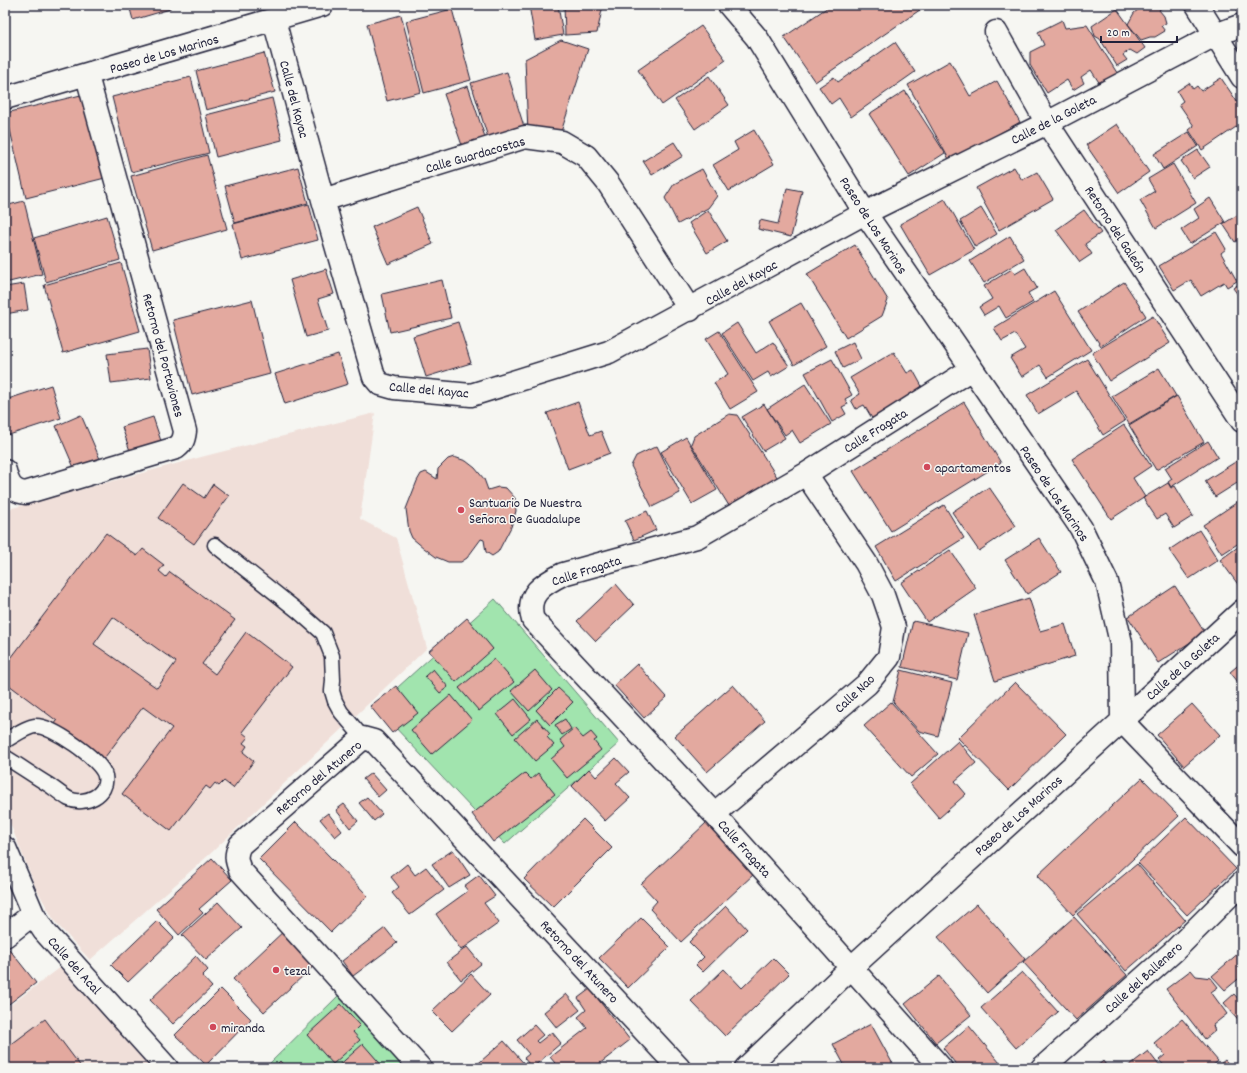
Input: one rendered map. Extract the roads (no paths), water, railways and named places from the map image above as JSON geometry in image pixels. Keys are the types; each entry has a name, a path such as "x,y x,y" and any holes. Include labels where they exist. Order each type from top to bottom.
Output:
{"street":[{"name":"Paseo de Los Marinos","path":"5,98 87,76 322,5"},
{"name":"Paseo de Los Marinos","path":"729,5 757,38 865,214 970,370 1081,528 1107,582 1121,643 1122,721 852,967 746,1068"},
{"path":"1197,5 1242,77"},
{"name":"Calle del Kayac","path":"274,20 323,200 374,377 380,384 394,388 471,394 610,352 865,214"},
{"name":"Calle de la Goleta","path":"865,214 1047,123 1215,35 1242,25"},
{"name":"Retorno del Galeón","path":"996,32 1047,123 1242,421"},
{"name":"Retorno del Portaviones","path":"5,471 8,482 13,489 17,492 25,493 176,448 182,444 184,438 185,430 87,76"},
{"name":"Calle Guardacostas","path":"323,200 525,137 562,142 586,156 608,183 690,310"},
{"name":"Calle Fragata","path":"941,1068 714,814 533,620 530,609 534,595 544,584 563,574 697,538 806,474 970,370"},
{"name":"Calle Nao","path":"714,814 867,684 888,657 894,627 883,595 866,563 806,474"},
{"name":"Calle de la Goleta","path":"1122,721 1242,611"},
{"path":"1122,721 1242,846"},
{"name":"Retorno del Atunero","path":"420,1068 240,870 236,860 236,853 240,844 363,738 374,741 680,1068"},
{"name":"Calle del Acal","path":"5,848 33,914 44,931 167,1068"},
{"name":"Calle del Ballenero","path":"1042,1068 1174,951 1242,882"},
{"path":"5,936 33,914"}],"lane":[{"path":"215,545 298,611 323,633 332,656 332,691 335,701 341,712 363,738"},
{"path":"5,741 35,726 48,728 90,756 100,765 105,777 103,788 94,798 82,802 69,799 5,757"}],"place":[{"name":"apartamentos","path":"927,467"},
{"name":"Santuario De Nuestra Señora De Guadalupe","path":"461,510"},
{"name":"tezal","path":"276,970"},
{"name":"miranda","path":"213,1027"}]}
